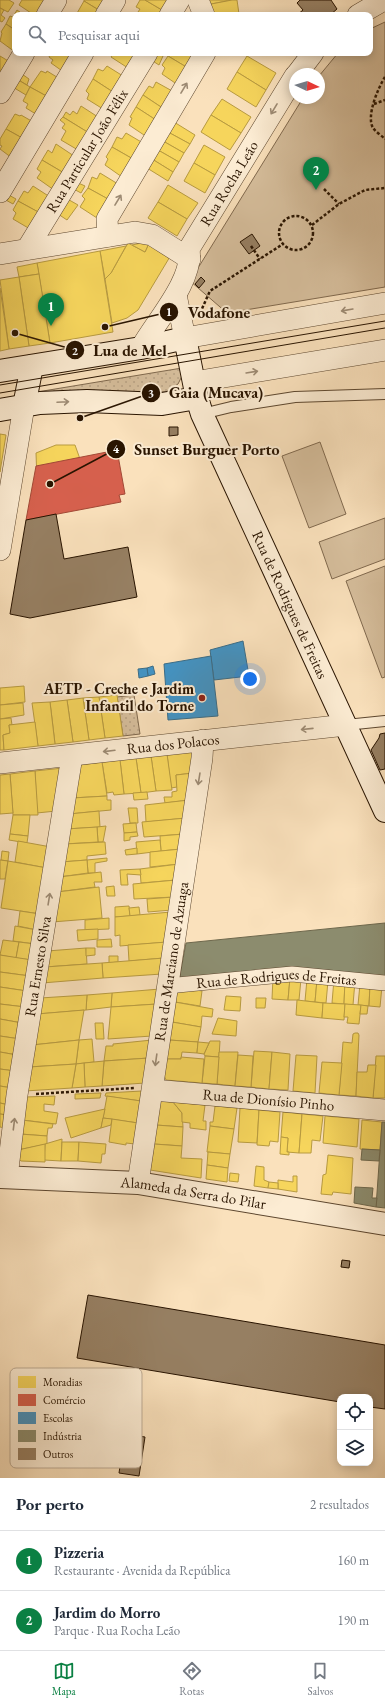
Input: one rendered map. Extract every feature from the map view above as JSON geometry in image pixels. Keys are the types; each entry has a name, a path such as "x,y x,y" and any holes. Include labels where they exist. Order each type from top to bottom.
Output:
{"main road":[{"path":"0,371 141,348 185,338"},
{"name":"Rua de Rodrigues de Freitas","path":"185,338 198,398 385,811"},
{"path":"24,406 32,366"},
{"path":"0,410 40,403 86,401 162,404 198,398"},
{"name":"Alameda da Serra do Pilar","path":"3,1177 138,1183 385,1224"}],"street":[{"path":"49,12 56,0"},
{"path":"108,12 115,0"},
{"path":"172,12 179,0"},
{"path":"198,0 203,12"},
{"path":"363,12 384,0"},
{"path":"0,92 22,56"},
{"path":"0,192 81,56"},
{"name":"Rua Particular João Félix","path":"27,249 145,56"},
{"path":"108,236 107,219 203,56"},
{"path":"302,68 311,56"},
{"name":"Rua Rocha Leão","path":"141,348 176,295 190,259 189,249 289,86"},
{"path":"0,254 135,232 152,235 190,259"},
{"path":"176,295 185,338 385,303"},
{"path":"198,398 385,350"},
{"path":"0,550 24,406"},
{"name":"Rua dos Polacos","path":"0,763 346,725"},
{"name":"Rua de Marciano de Azuaga","path":"138,1183 202,758 203,740"},
{"name":"Rua Ernesto Silva","path":"3,1177 18,1095 72,756"},
{"name":"Rua de Rodrigues de Freitas","path":"167,986 292,974 385,983"},
{"name":"Rua de Dionísio Pinho","path":"153,1090 385,1110"}],"lane":[{"path":"198,398 231,407 295,397 385,394"},
{"path":"346,725 385,721"}],"path":[{"path":"385,77 379,87 370,117 373,128 385,139"},
{"path":"374,104 385,100"},
{"path":"324,188 339,204"},
{"path":"312,225 339,204 365,190 385,188"},
{"path":"298,216 303,217 312,225 314,236 308,246 298,251 292,250 283,244 279,234 280,228 287,219 298,216"},
{"path":"210,291 283,244"},
{"path":"252,246 260,259"},
{"path":"18,1095 144,1087 153,1090"}],"shaded area":[{"path":"385,22 385,287 227,313 190,281 299,104 325,104 325,69 336,56 373,56 373,28"},
{"path":"182,368 182,376 178,384 166,392 104,391 37,395 37,392"},
{"path":"320,442 346,514 309,528 282,456"},
{"path":"385,518 385,559 332,579 319,542"},
{"path":"385,566 385,677 382,678 346,581"},
{"path":"134,695 140,734 123,736 117,697"}],"building: Moradias":[{"path":"0,0 9,0 14,3 8,12 0,8"},
{"path":"22,0 48,0 40,12 30,12 19,5"},
{"path":"84,0 109,0 102,12"},
{"path":"140,0 145,0 162,10 161,12 138,12 140,9 136,7"},
{"path":"145,0 169,0 162,10"},
{"path":"205,0 232,0 206,5"},
{"path":"237,0 239,12 207,12 206,5"},
{"path":"84,1 102,12 78,12"},
{"path":"0,8 4,10 1,15 5,18 2,22 0,21"},
{"path":"10,16 12,17 12,28 6,24"},
{"path":"6,24 12,28 12,50 0,41 1,32"},
{"path":"0,56 10,62 0,77"},
{"path":"73,56 65,73 51,63 53,60 49,57"},
{"path":"112,56 135,56 128,68 111,57"},
{"path":"150,56 163,56 159,65 148,58"},
{"path":"168,56 196,57 188,68"},
{"path":"168,56 188,68 178,85 162,74 165,68 162,65"},
{"path":"247,56 276,73 266,90 237,72"},
{"path":"107,66 123,76 113,92 93,79 98,69 103,71"},
{"path":"41,71 46,73 47,71 60,79 50,98 30,87"},
{"path":"19,72 29,79 27,85 15,78"},
{"path":"237,72 266,90 256,107 227,89"},
{"path":"15,78 30,87 26,95 11,86"},
{"path":"93,79 113,92 103,109 87,99 89,94 86,91"},
{"path":"156,82 174,92 164,109 143,95 149,86 153,88"},
{"path":"30,87 50,98 39,116 26,108 28,104 23,101"},
{"path":"143,95 164,109 156,120 136,107"},
{"path":"222,99 251,117 241,133 211,115"},
{"path":"81,106 98,117 89,133 63,117 66,112 70,115 73,111 77,114"},
{"path":"136,107 156,120 147,137 129,125 132,118 130,117"},
{"path":"15,114 21,115 35,123 24,139 6,129"},
{"path":"211,115 241,133 230,150 201,132"},
{"path":"63,117 89,133 78,150 61,140 66,131 62,128 65,124 60,120"},
{"path":"174,122 195,135 190,144 168,132"},
{"path":"6,129 24,139 12,158 0,149 2,146 0,145 0,139"},
{"path":"168,132 190,144 184,153 163,141"},
{"path":"126,133 143,143 133,159 112,147 117,137 122,139"},
{"path":"163,141 184,153 179,162 158,150"},
{"path":"56,144 74,156 64,173 42,160 48,150 52,153"},
{"path":"204,145 225,157 215,175 194,163"},
{"path":"112,147 133,159 122,177 105,165 108,159 106,157"},
{"path":"158,150 179,162 173,172 152,159"},
{"path":"152,159 173,172 168,181 147,168"},
{"path":"42,160 64,173 54,190 37,178 41,172 37,169"},
{"path":"194,163 215,175 205,193 184,181"},
{"path":"100,173 118,184 108,199 88,188 92,177 97,179"},
{"path":"74,181 85,186 81,193 70,187"},
{"path":"168,185 198,203 187,219 158,202"},
{"path":"33,186 50,197 40,213 18,201 24,191 28,193"},
{"path":"88,188 108,199 97,218 80,207 85,199 82,196"},
{"path":"7,194 16,199 13,204 4,199"},
{"path":"64,197 78,205 67,220 55,212"},
{"path":"18,201 40,213 30,229 13,219 16,213 13,210"},
{"path":"158,202 187,219 177,236 148,218"},
{"path":"150,241 171,255 138,310 127,318 112,323 105,279 111,273 128,243 145,252"},
{"path":"150,241 145,252 132,245"},
{"path":"126,246 111,273 105,279 100,251"},
{"path":"100,251 113,332 50,343 37,263"},
{"path":"37,263 39,274 19,277 17,267"},
{"path":"39,274 50,343 29,346 19,277"},
{"path":"19,277 29,346 9,349 0,280"},
{"path":"0,288 9,349 0,351"},
{"path":"0,434 6,435 0,472"},
{"path":"56,445 75,445 85,473 85,498 67,505 45,504 37,482 36,453"},
{"path":"24,686 25,702 0,705 0,688"},
{"path":"117,695 123,736 105,738 99,697"},
{"path":"99,697 105,738 89,740 83,698"},
{"path":"83,698 89,740 73,742 67,700"},
{"path":"67,700 73,742 55,744 50,702"},
{"path":"50,702 55,744 38,746 32,703"},
{"path":"23,703 24,715 0,719 0,705"},
{"path":"11,718 12,725 9,725 10,733 3,735 4,750 0,750 0,719"},
{"path":"35,722 38,746 4,750 3,735 10,733 9,725"},
{"path":"191,751 195,760 193,773 176,775 177,787 171,788 167,754"},
{"path":"167,754 172,790 156,791 151,756"},
{"path":"151,756 156,791 141,793 136,758"},
{"path":"136,758 141,793 124,794 120,760"},
{"path":"120,760 124,794 114,795 113,792 107,793 102,762"},
{"path":"102,762 107,796 72,798 80,765"},
{"path":"63,768 56,811 37,813 35,771"},
{"path":"35,771 38,815 13,815 10,774"},
{"path":"193,773 189,800 165,803 164,797 172,797 172,792 177,791 176,775"},
{"path":"10,774 13,813 0,814 0,775"},
{"path":"147,792 148,799 134,800 133,793"},
{"path":"107,796 107,800 111,800 111,810 69,814 72,798"},
{"path":"189,800 186,818 146,822 145,805"},
{"path":"128,808 137,808 138,823 130,823"},
{"path":"99,811 100,827 66,829 69,814"},
{"path":"13,815 30,815 28,836 10,834"},
{"path":"186,818 184,834 144,837 142,822"},
{"path":"136,823 137,832 124,833 123,824"},
{"path":"106,826 103,842 98,842 97,827"},
{"path":"97,827 98,842 64,844 66,829"},
{"path":"137,832 138,836 130,837 130,840 124,841 124,833"},
{"path":"10,834 28,836 27,843 9,840"},
{"path":"184,834 181,849 161,851 160,836"},
{"path":"160,840 161,851 137,854 136,842"},
{"path":"18,841 51,847 47,868 15,862"},
{"path":"105,842 106,854 87,856 87,860 61,862 64,844"},
{"path":"137,848 137,854 126,855 125,850"},
{"path":"181,849 179,864 150,867 150,852"},
{"path":"2,851 9,852 8,861 1,860"},
{"path":"107,858 107,861 95,863 95,873 88,873 87,860"},
{"path":"0,860 8,861 5,879 0,879"},
{"path":"87,860 88,873 59,877 61,862"},
{"path":"8,861 47,868 40,914 1,908"},
{"path":"179,864 176,880 141,883 140,869"},
{"path":"140,869 141,875 127,874 128,885 121,885 120,870"},
{"path":"101,872 102,882 94,882 95,887 57,892 59,877"},
{"path":"176,880 174,897 134,899 133,884"},
{"path":"114,886 115,896 107,896 106,887"},
{"path":"99,887 102,918 52,922 57,892"},
{"path":"174,897 172,910 148,912 147,899"},
{"path":"129,906 130,916 115,917 115,907"},
{"path":"139,907 140,915 130,916 129,908"},
{"path":"20,911 40,914 37,930 18,926"},
{"path":"171,912 167,942 120,946 120,935 115,936 115,917"},
{"path":"109,918 109,929 85,930 85,920"},
{"path":"15,926 37,930 35,944 13,941"},
{"path":"98,929 98,939 78,941 77,930"},
{"path":"111,939 112,947 97,947 97,940"},
{"path":"3,940 19,942 16,958 0,955"},
{"path":"19,942 35,944 32,960 16,958"},
{"path":"167,942 164,958 129,961 128,945"},
{"path":"86,948 87,964 45,967 47,951"},
{"path":"86,948 95,948 95,955 86,956"},
{"path":"0,955 32,960 30,976 0,972"},
{"path":"109,956 118,956 118,962 109,963"},
{"path":"164,958 162,974 103,978 102,963"},
{"path":"102,963 103,978 42,983 45,967"},
{"path":"0,972 30,976 27,991 0,987"},
{"path":"273,977 290,978 288,1000 272,999"},
{"path":"290,978 301,979 299,1000 288,1000"},
{"path":"307,979 317,980 315,1002 305,1001"},
{"path":"334,979 345,980 344,1004 332,1003"},
{"path":"317,980 328,981 326,1003 315,1002"},
{"path":"345,980 355,981 353,1005 344,1004"},
{"path":"360,984 370,985 369,1006 358,1005"},
{"path":"370,985 382,986 380,1007 369,1006"},
{"path":"0,987 27,991 25,1007 0,1004"},
{"path":"178,987 202,991 200,1006 175,1002"},
{"path":"160,989 157,1004 111,1007 112,993"},
{"path":"112,993 111,1007 86,1010 87,995"},
{"path":"87,995 86,1010 37,1014 40,998"},
{"path":"226,996 241,997 240,1011 224,1010"},
{"path":"256,998 266,998 265,1008 256,1008"},
{"path":"297,1000 323,1003 322,1018 296,1015"},
{"path":"175,1002 213,1009 212,1017 202,1016 201,1027 172,1022"},
{"path":"323,1003 345,1004 344,1020 322,1018"},
{"path":"0,1004 25,1007 22,1023 0,1019"},
{"path":"157,1004 152,1036 108,1039 111,1007"},
{"path":"345,1004 361,1005 359,1024 347,1023 348,1017 344,1017"},
{"path":"361,1005 368,1006 367,1014 360,1014"},
{"path":"84,1010 79,1040 32,1045 37,1014"},
{"path":"218,1018 237,1021 236,1036 212,1034"},
{"path":"0,1019 22,1023 20,1039 0,1036"},
{"path":"172,1022 201,1027 198,1042 169,1040"},
{"path":"95,1023 103,1023 104,1039 96,1039"},
{"path":"358,1033 359,1035 356,1096 339,1095 343,1042 352,1043 353,1034"},
{"path":"0,1036 20,1039 17,1055 0,1052"},
{"path":"92,1039 94,1062 76,1064 79,1040"},
{"path":"79,1040 76,1064 29,1067 32,1045"},
{"path":"152,1040 149,1058 104,1061 106,1046"},
{"path":"169,1040 198,1042 197,1053 182,1052 181,1059 166,1059"},
{"path":"210,1041 220,1041 219,1057 205,1056 204,1054"},
{"path":"198,1042 209,1043 204,1054 197,1053"},
{"path":"254,1051 272,1052 269,1089 251,1087"},
{"path":"0,1052 17,1055 15,1071 0,1069"},
{"path":"219,1052 238,1052 235,1086 217,1084"},
{"path":"272,1052 290,1054 288,1090 269,1089"},
{"path":"238,1055 253,1056 251,1087 235,1086"},
{"path":"296,1055 317,1056 315,1093 293,1091"},
{"path":"205,1056 219,1057 217,1084 202,1083"},
{"path":"376,1056 385,1056 385,1098 373,1098"},
{"path":"181,1057 204,1059 202,1083 166,1080 164,1075 166,1059 181,1059"},
{"path":"149,1058 145,1083 102,1086 104,1061"},
{"path":"104,1061 102,1086 85,1087 84,1063"},
{"path":"322,1062 342,1063 339,1095 319,1093"},
{"path":"84,1063 85,1087 72,1088 76,1064"},
{"path":"76,1064 72,1088 25,1091 29,1067"},
{"path":"368,1065 376,1065 373,1098 356,1096 357,1072 367,1072"},
{"path":"0,1069 15,1071 12,1088 0,1086"},
{"path":"0,1086 12,1088 9,1105 0,1103"},
{"path":"142,1091 141,1101 105,1096 106,1093"},
{"path":"101,1093 100,1098 75,1099 75,1094"},
{"path":"55,1096 54,1105 44,1104 44,1111 58,1113 56,1124 22,1120 25,1097"},
{"path":"107,1096 141,1101 138,1123 103,1118"},
{"path":"160,1101 173,1102 182,1113 183,1127 156,1125"},
{"path":"173,1102 205,1105 203,1121 206,1121 206,1130 190,1128 190,1123 182,1122 182,1113"},
{"path":"0,1103 9,1105 7,1115 0,1114"},
{"path":"215,1106 237,1108 234,1129 210,1126 210,1122 213,1122"},
{"path":"240,1108 259,1110 257,1143 238,1142"},
{"path":"105,1109 101,1128 71,1138 65,1118"},
{"path":"259,1110 280,1112 278,1142 270,1141 269,1146 257,1145"},
{"path":"283,1112 302,1114 299,1153 287,1152 288,1138 281,1137"},
{"path":"0,1114 7,1115 5,1128 0,1127"},
{"path":"302,1114 323,1116 320,1141 312,1140 311,1153 299,1153"},
{"path":"325,1116 359,1119 357,1147 323,1143"},
{"path":"103,1118 112,1119 111,1125 101,1128"},
{"path":"112,1119 138,1123 135,1144 126,1143 126,1145 109,1142"},
{"path":"22,1120 53,1124 52,1128 48,1128 47,1136 20,1134"},
{"path":"362,1120 382,1122 380,1150 360,1149"},
{"path":"156,1125 183,1127 182,1146 154,1144"},
{"path":"210,1126 234,1129 230,1154 207,1152"},
{"path":"20,1134 47,1136 47,1144 18,1150"},
{"path":"281,1137 288,1138 287,1152 289,1152 289,1155 280,1154"},
{"path":"62,1139 61,1161 44,1160 45,1144"},
{"path":"62,1142 79,1142 78,1161 61,1161"},
{"path":"79,1142 106,1144 105,1154 102,1154 101,1163 78,1161"},
{"path":"45,1144 45,1162 21,1161 17,1158 18,1150"},
{"path":"154,1144 182,1146 181,1158 202,1159 201,1178 150,1170"},
{"path":"208,1152 230,1154 228,1168 207,1165"},
{"path":"328,1155 353,1158 351,1194 333,1192 332,1195 321,1194 323,1175 326,1174"},
{"path":"207,1165 228,1168 227,1182 206,1179"},
{"path":"256,1166 264,1167 264,1180 269,1182 268,1188 254,1186"},
{"path":"230,1173 239,1174 238,1182 229,1181"},
{"path":"293,1176 297,1176 297,1192 278,1189 278,1180 293,1182"},
{"path":"269,1182 278,1183 278,1189 268,1188"}],"building: Comércio":[{"path":"117,450 125,494 119,495 121,502 26,520 36,466"}],"building: Escolas":[{"path":"243,641 249,676 214,680 210,650"},
{"path":"211,656 218,716 168,720 164,664"},
{"path":"153,666 155,674 148,676 147,668"},
{"path":"147,668 148,676 139,678 138,669"}],"building: Indústria":[{"path":"385,923 385,978 179,981 186,943"},
{"path":"382,1122 385,1122 385,1208 376,1207"},
{"path":"362,1149 380,1150 379,1161 361,1160"},
{"path":"355,1187 373,1188 372,1198 377,1198 376,1207 354,1203"}],"building: Outros":[{"path":"300,0 331,0 337,9 334,12 301,12 303,10 297,3"},
{"path":"252,234 260,246 249,254 240,242"},
{"path":"201,277 205,281 199,288 195,284"},
{"path":"169,427 178,427 178,435 169,436"},
{"path":"56,514 64,559 128,547 137,597 30,618 10,614 26,520"},
{"path":"385,733 385,769 380,770 371,750 380,734"},
{"path":"342,1260 350,1261 349,1268 341,1267"},
{"path":"88,1295 385,1345 385,1409 373,1407 373,1394 337,1394 337,1401 77,1358"},
{"path":"142,1437 145,1437 142,1456"},
{"path":"120,1468 140,1468 139,1476 119,1473"}],"tram line":[{"path":"0,385 385,321"},
{"path":"0,393 385,328"}],"place":[{"name":"Jardim do Morro","path":"316,190"},
{"name":"Pizzeria","path":"51,326"},
{"name":"Vodafone","path":"105,327"},
{"name":"Lua de Mel","path":"15,333"},
{"name":"Gaia (Mucava)","path":"80,418"},
{"name":"Sunset Burguer Porto","path":"50,484"},
{"name":"AETP - Creche e Jardim Infantil do Torne","path":"202,698"}]}
